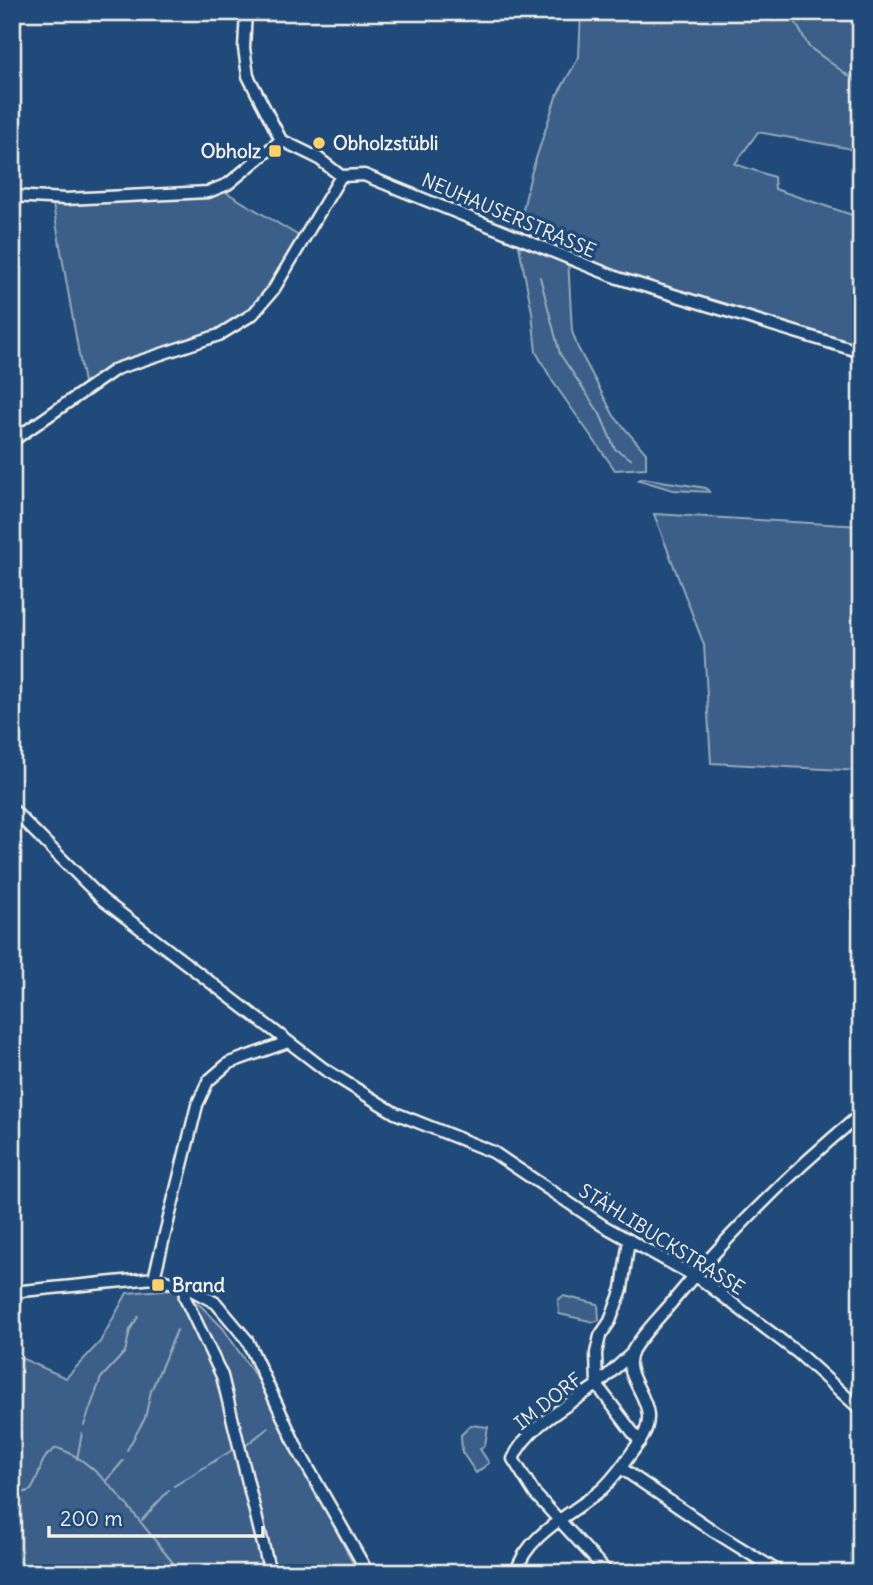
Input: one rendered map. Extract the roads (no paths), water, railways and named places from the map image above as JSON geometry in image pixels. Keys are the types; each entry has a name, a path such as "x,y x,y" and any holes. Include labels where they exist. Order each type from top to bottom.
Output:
{"street":[{"path":"12,441 116,369 219,335 253,314 274,289 341,176 318,158 281,140 248,76 244,48 246,12"},
{"path":"12,196 66,199 208,192 228,184 281,140"},
{"name":"NEUHAUSERSTRASSE","path":"341,176 355,174 375,179 618,278 861,352"},
{"name":"STÄHLIBUCKSTRASSE","path":"12,808 82,880 288,1042 365,1097 493,1152 629,1240 694,1275 798,1353 861,1410"},
{"path":"154,1278 197,1105 208,1081 243,1056 288,1042"},
{"path":"640,1442 597,1385 632,1353 694,1275 798,1166 861,1114"},
{"name":"IM DORF","path":"559,1521 535,1494 513,1459 521,1445 537,1430 597,1385 596,1353 600,1336 610,1321 622,1289 629,1240"},
{"path":"12,1292 154,1278 184,1286 216,1303 241,1330 301,1457 368,1573"},
{"path":"184,1286 185,1298 226,1387 270,1573"},
{"path":"516,1573 526,1553 559,1521 599,1491 621,1468 648,1428 650,1415 631,1370 632,1353"},
{"path":"621,1468 781,1573"},
{"path":"559,1521 608,1573"}],"waterway":[{"path":"790,12 809,47 861,85"},
{"path":"540,277 560,354 600,414 615,449 631,459"},
{"path":"84,1425 101,1378 125,1352 130,1330 138,1317"},
{"path":"127,1450 145,1418 151,1391 177,1330"},
{"path":"245,1446 268,1428"},
{"path":"77,1459 82,1433"},
{"path":"12,1488 20,1494 31,1490 43,1461 57,1448 75,1456 109,1484 182,1573"},
{"path":"174,1486 234,1449"},
{"path":"106,1481 123,1461"},
{"path":"142,1520 169,1490"},
{"path":"235,1572 257,1568"}],"place":[{"name":"Obholzstübli","path":"319,143"},
{"name":"Obholz","path":"275,151"},
{"name":"Brand","path":"158,1285"}]}
